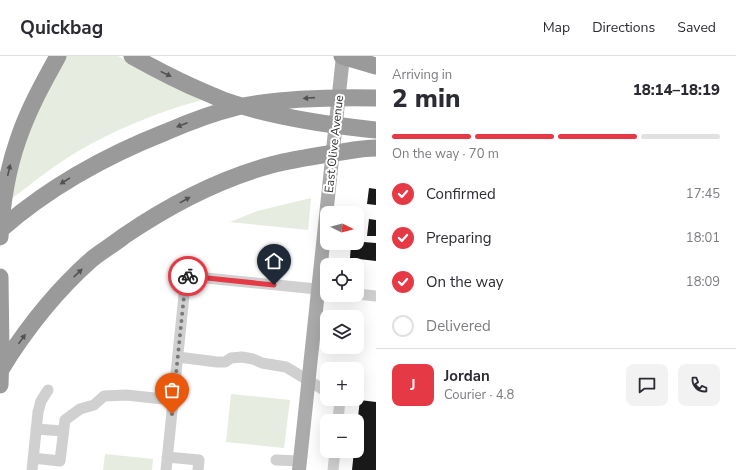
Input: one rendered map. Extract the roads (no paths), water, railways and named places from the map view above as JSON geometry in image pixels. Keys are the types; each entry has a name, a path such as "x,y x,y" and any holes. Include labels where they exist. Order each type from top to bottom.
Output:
{"highway":[{"path":"0,237 5,189 10,164 16,145 28,114 58,56"},
{"path":"132,56 193,87 231,103 321,124 375,130"},
{"path":"343,56 376,66"},
{"path":"0,230 34,202 105,158 205,116 239,107 272,102 324,98 376,98"},
{"path":"0,371 21,340 51,301 71,279 93,259 139,226 216,185 270,165 374,148"},
{"path":"0,277 0,384"}],"main road":[{"name":"East Olive Avenue","path":"325,258 343,56"},
{"name":"East Olive Avenue","path":"300,466 308,381 320,302"}],"street":[{"path":"166,470 186,276 320,290"},
{"path":"364,295 376,296"},
{"path":"178,357 217,362 225,362 231,358 253,358 262,363 286,367 320,388"},
{"path":"32,470 38,412 41,401 48,390"},
{"path":"33,458 60,460 65,420 80,409 94,405 104,396 126,395 173,400"},
{"path":"36,429 63,431"},
{"path":"167,457 199,460 198,470"},
{"path":"333,470 334,458"},
{"path":"276,460 300,466"}]}
